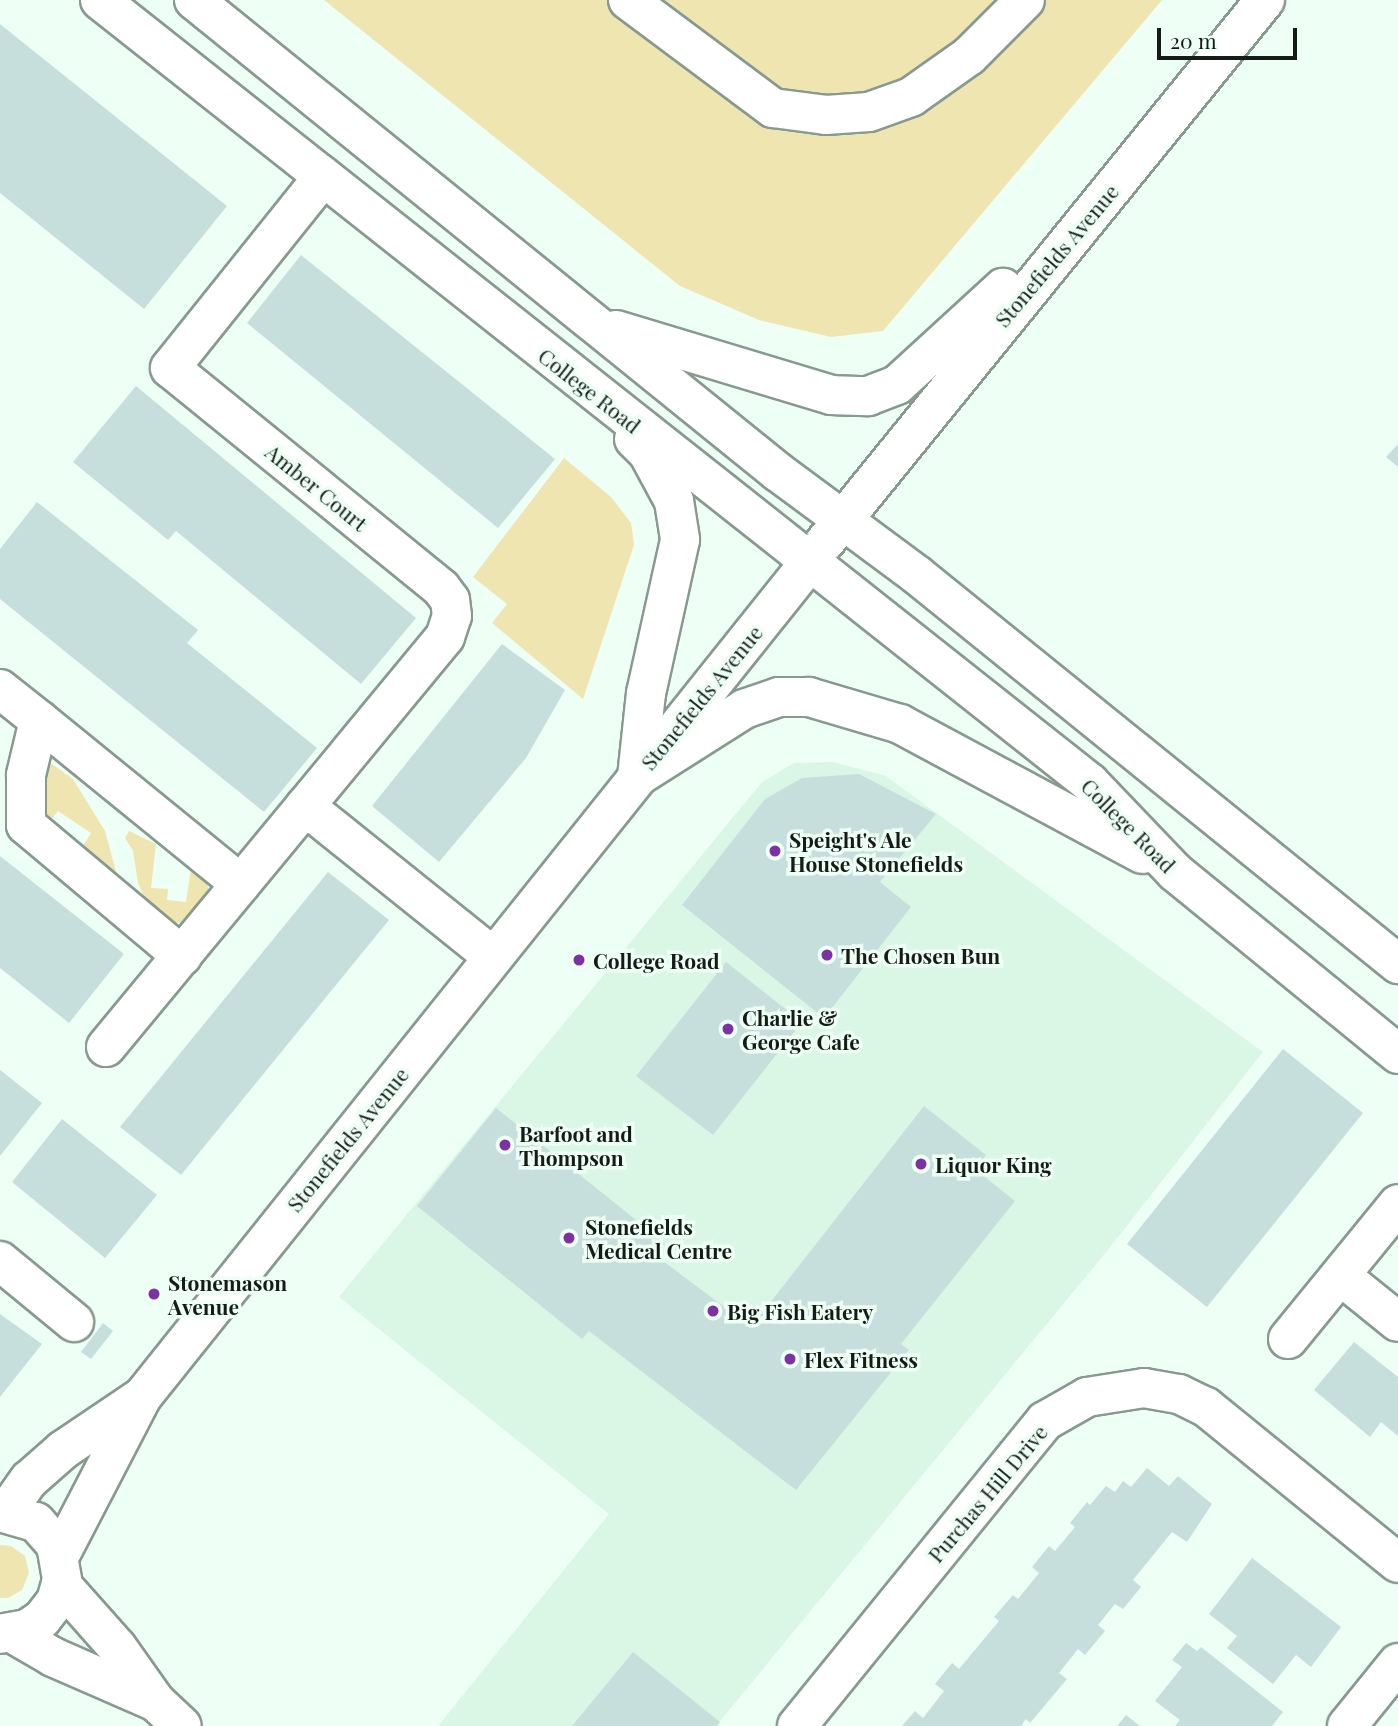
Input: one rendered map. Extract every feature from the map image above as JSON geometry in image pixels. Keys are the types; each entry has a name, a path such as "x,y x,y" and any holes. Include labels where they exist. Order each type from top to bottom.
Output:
{"street":[{"name":"College Road","path":"100,0 1090,783 1175,872 1398,1054"},
{"path":"194,0 840,521 917,575 1398,964"},
{"path":"628,0 773,108 826,116 869,112 911,97 969,56 1026,0"},
{"name":"Stonefields Avenue","path":"5,1636 42,1619 56,1601 60,1570 142,1397 840,521 1265,0"},
{"name":"Amber Court","path":"106,1047 446,637 450,600 441,588 170,368 323,177"},
{"path":"597,324 822,392 868,396 897,385 1119,180"},
{"path":"573,376 648,453 674,501 680,540 677,565 646,693 637,777"},
{"path":"0,689 241,884"},
{"path":"637,777 744,709 779,697 809,697 900,723 1175,872"},
{"path":"39,720 26,775 26,825 182,956"},
{"path":"305,807 492,956"},
{"path":"1288,1339 1398,1204"},
{"path":"0,1261 74,1322"},
{"path":"1341,1276 1398,1322"},
{"name":"Purchas Hill Drive","path":"797,1726 1045,1422 1087,1397 1144,1388 1179,1394 1206,1407 1398,1563"},
{"name":"Stonefields Avenue","path":"4,1512 29,1480 63,1450 142,1397"},
{"path":"4,1512 36,1522 55,1545 60,1570 169,1714"},
{"path":"5,1636 169,1714"},
{"path":"1347,1726 1398,1663"}],"shaded area":[{"path":"324,0 1162,0 883,331 831,337 759,320 680,286"},
{"path":"564,458 611,497 631,523 634,545 583,699 492,623 507,604 473,577"},
{"path":"49,762 73,779 105,831 118,879 80,851 91,833 58,811 47,824 40,806 42,767"},
{"path":"833,762 886,776 1263,1052 1111,1246 716,1726 438,1726 609,1514 339,1297 762,782 794,763"},
{"path":"129,831 156,844 151,888 168,889 167,900 186,902 191,869 207,883 210,897 184,924 171,921 146,901 138,883 133,851 125,838"},
{"path":"0,1545 11,1546 25,1556 29,1573 22,1590 8,1598 0,1598"}],"building":[{"path":"0,24 227,206 144,309 0,193"},
{"path":"301,255 555,459 498,528 247,323"},
{"path":"136,386 416,618 361,684 176,531 168,540 73,462"},
{"path":"1398,444 1398,467 1386,457"},
{"path":"37,502 198,630 187,643 317,748 264,812 0,599 0,549"},
{"path":"502,644 565,690 526,758 439,862 372,806"},
{"path":"859,774 936,814 880,882 911,907 824,1018 682,905 765,799 802,778"},
{"path":"0,856 124,954 69,1023 0,968"},
{"path":"328,872 389,920 181,1175 120,1127"},
{"path":"726,962 802,1022 713,1135 636,1076"},
{"path":"1283,1049 1363,1113 1207,1307 1127,1244"},
{"path":"0,1070 42,1103 0,1156"},
{"path":"924,1106 986,1155 975,1169 1015,1201 901,1344 909,1350 796,1490 589,1331 582,1339 417,1206 496,1108 665,1243 655,1255 751,1327"},
{"path":"62,1119 157,1195 105,1258 12,1182"},
{"path":"0,1314 42,1344 0,1397"},
{"path":"103,1323 113,1331 91,1359 81,1352"},
{"path":"1354,1342 1398,1377 1398,1436 1381,1422 1370,1437 1314,1390"},
{"path":"1147,1468 1169,1486 1178,1476 1212,1504 1187,1542 1172,1532 1133,1580 1141,1587 1123,1609 1115,1604 1098,1625 1105,1631 1085,1655 1078,1649 1059,1673 1067,1679 1030,1723 1026,1719 1021,1726 902,1726 915,1711 923,1718 944,1691 935,1684 952,1663 959,1669 999,1621 994,1617 1013,1595 1018,1599 1039,1573 1032,1567 1049,1546 1055,1551 1075,1527 1070,1523 1087,1502 1090,1505 1106,1486 1115,1492 1123,1481 1131,1487"},
{"path":"1252,1558 1341,1627 1311,1667 1296,1655 1273,1684 1227,1648 1237,1636 1209,1614"},
{"path":"1186,1643 1197,1651 1201,1647 1283,1712 1272,1726 1175,1726 1180,1720 1155,1701 1182,1667 1172,1660"},
{"path":"633,1652 720,1722 717,1726 572,1726"},
{"path":"1126,1715 1140,1726 1117,1726"}],"place":[{"name":"Speight's Ale House Stonefields","path":"775,851"},
{"name":"The Chosen Bun","path":"827,955"},
{"name":"College Road","path":"579,960"},
{"name":"Charlie & George Cafe","path":"728,1029"},
{"name":"Barfoot and Thompson","path":"505,1145"},
{"name":"Liquor King","path":"921,1164"},
{"name":"Stonefields Medical Centre","path":"569,1238"},
{"name":"Stonemason Avenue","path":"154,1294"},
{"name":"Big Fish Eatery","path":"713,1311"},
{"name":"Flex Fitness","path":"790,1359"}]}
